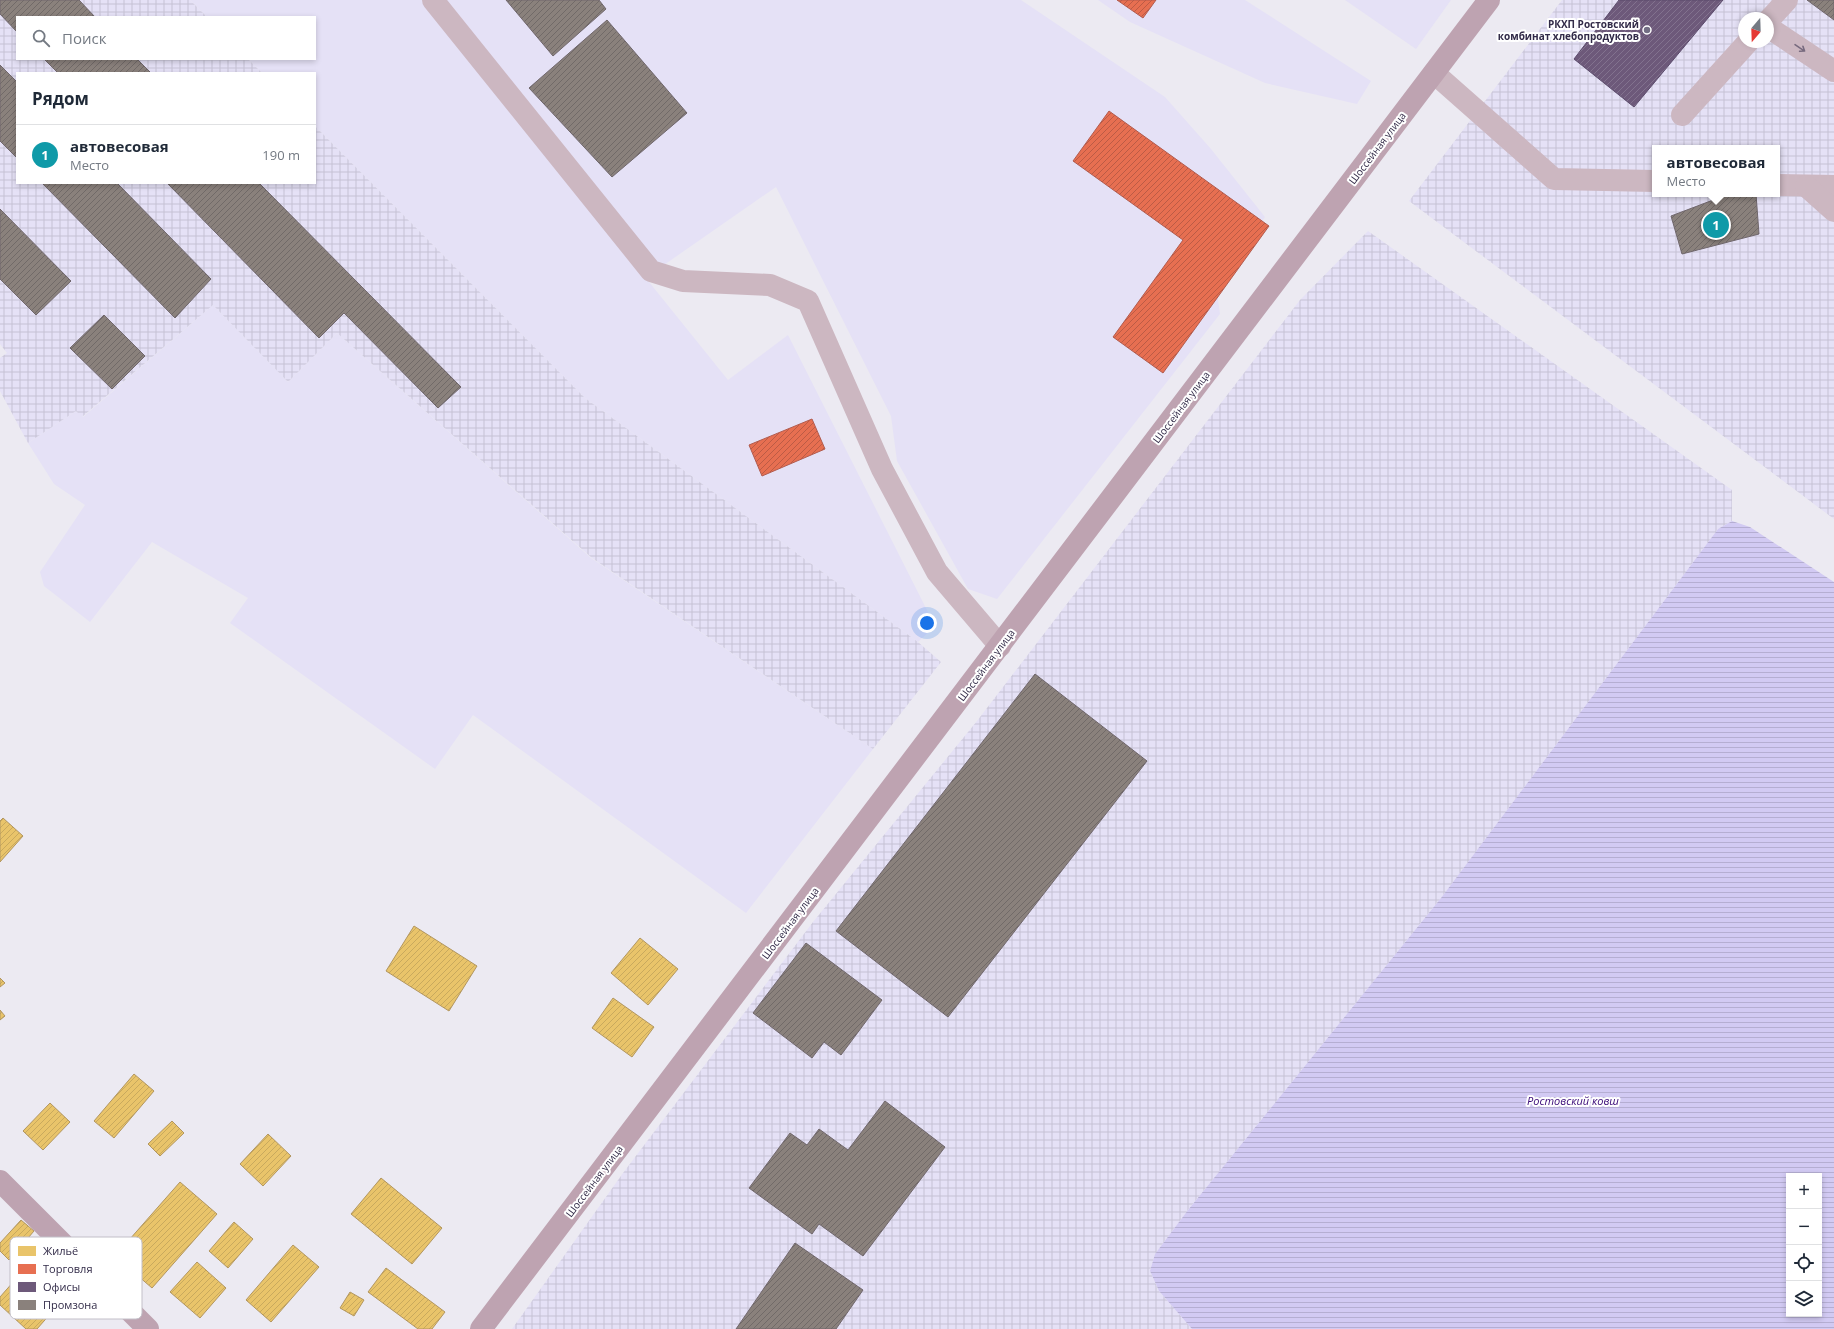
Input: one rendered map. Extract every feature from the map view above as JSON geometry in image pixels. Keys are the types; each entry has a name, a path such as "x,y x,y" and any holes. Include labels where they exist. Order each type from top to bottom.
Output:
{"main road":[{"name":"Шоссейная улица","path":"481,1329 1489,0"},
{"path":"0,1181 56,1237"},
{"path":"138,1319 148,1329"}],"lane":[{"path":"433,0 651,271 683,281 770,285 808,301 882,469 936,572 1000,646"},
{"path":"1774,14 1787,0"},
{"path":"1774,30 1834,71"},
{"path":"1682,115 1743,48"},
{"path":"1434,73 1554,179 1652,182"},
{"path":"1780,185 1834,186"},
{"path":"1806,186 1834,211"}],"shaded area":[{"path":"0,0 190,0 206,16 16,16 16,60 249,60 261,72 16,72 16,184 316,184 316,127 585,398 918,642 941,662 873,749 592,558 337,333 288,382 213,305 82,417 76,411 28,443 0,391 0,358 7,353 0,344"},
{"path":"190,0 422,0 728,380 788,335 935,626 918,642 585,398 316,127 316,72 261,72 249,60 316,60 316,16 206,16"},
{"path":"442,0 1021,0 1165,97 1211,149 1265,217 1216,285 1220,314 997,599 968,589 897,461 891,416 776,187 661,267"},
{"path":"1098,0 1245,0 1371,81 1357,104 1265,83 1130,22"},
{"path":"1345,0 1451,0 1416,49"},
{"name":"РКХП Ростовский комбинат хлебопродуктов","path":"1562,0 1834,0 1834,519 1409,201"},
{"path":"1368,231 1732,490 1732,521 1718,529 1441,898 1188,1210 1155,1254 1150,1271 1159,1291 1192,1329 512,1329 623,1173 813,922 977,721 1300,300"},
{"path":"213,305 288,382 337,333 591,558 873,749 746,913 473,715 435,769 230,623 248,598 152,542 90,622 44,586 40,572 85,505 54,484 28,443 76,411 83,417"}],"water":[{"name":"Ростовский ковш","path":"1732,521 1750,527 1834,582 1834,1329 1192,1329 1159,1291 1150,1271 1155,1254 1188,1210 1441,898 1718,529"}],"building: Жильё":[{"path":"3,818 23,836 0,862 0,821"},
{"path":"414,926 477,966 449,1011 386,971"},
{"path":"640,938 678,969 648,1005 611,973"},
{"path":"0,978 5,983 0,987"},
{"path":"613,998 654,1027 632,1057 592,1028"},
{"path":"0,1010 5,1016 0,1020"},
{"path":"134,1074 154,1091 114,1138 94,1121"},
{"path":"50,1103 70,1122 43,1150 23,1131"},
{"path":"172,1121 184,1133 160,1156 148,1144"},
{"path":"268,1134 291,1156 263,1186 240,1164"},
{"path":"381,1178 442,1228 412,1264 351,1214"},
{"path":"180,1182 217,1214 152,1288 142,1279 142,1237 132,1237"},
{"path":"21,1220 34,1231 29,1237 10,1237 9,1260 0,1251 0,1243"},
{"path":"234,1222 253,1239 228,1268 209,1251"},
{"path":"293,1245 319,1267 271,1322 246,1300"},
{"path":"197,1262 226,1288 200,1318 170,1292"},
{"path":"386,1268 445,1312 432,1329 418,1329 368,1292"},
{"path":"10,1286 10,1314 0,1305 0,1297"},
{"path":"350,1292 364,1300 354,1316 340,1308"},
{"path":"15,1319 46,1319 37,1329 26,1329"}],"building: Торговля":[{"path":"1117,0 1156,0 1143,18"},
{"path":"1109,111 1269,226 1163,373 1113,337 1183,240 1073,161"},
{"path":"812,419 825,449 762,476 749,445"}],"building: Офисы":[{"name":"РКХП Ростовский комбинат хлебопродуктов","path":"1619,0 1723,0 1634,107 1574,59"}],"building: Промзона":[{"path":"0,0 79,0 94,16 16,16 16,31 0,14"},
{"path":"506,0 599,0 606,9 553,56"},
{"path":"1807,0 1834,0 1834,20"},
{"path":"607,20 687,113 612,177 529,88"},
{"path":"45,60 138,60 150,72 57,72"},
{"path":"0,65 16,81 16,157 0,141"},
{"path":"43,184 118,184 211,279 175,318"},
{"path":"168,184 260,184 461,387 438,408 344,313 319,338"},
{"path":"1721,197 1756,197 1759,234 1682,254 1671,216"},
{"path":"0,209 71,281 36,315 0,279"},
{"path":"104,315 145,356 112,389 70,348"},
{"path":"1035,674 1147,761 948,1017 836,931"},
{"path":"806,943 882,1000 841,1055 824,1042 812,1058 753,1013"},
{"path":"885,1101 945,1147 863,1256 819,1224 812,1234 749,1188 790,1133 807,1145 819,1129 848,1150"},
{"path":"795,1243 863,1290 836,1329 736,1329"}],"place":[{"name":"РКХП Ростовский комбинат хлебопродуктов","path":"1647,30"},
{"name":"автовесовая","path":"1716,225"}]}
